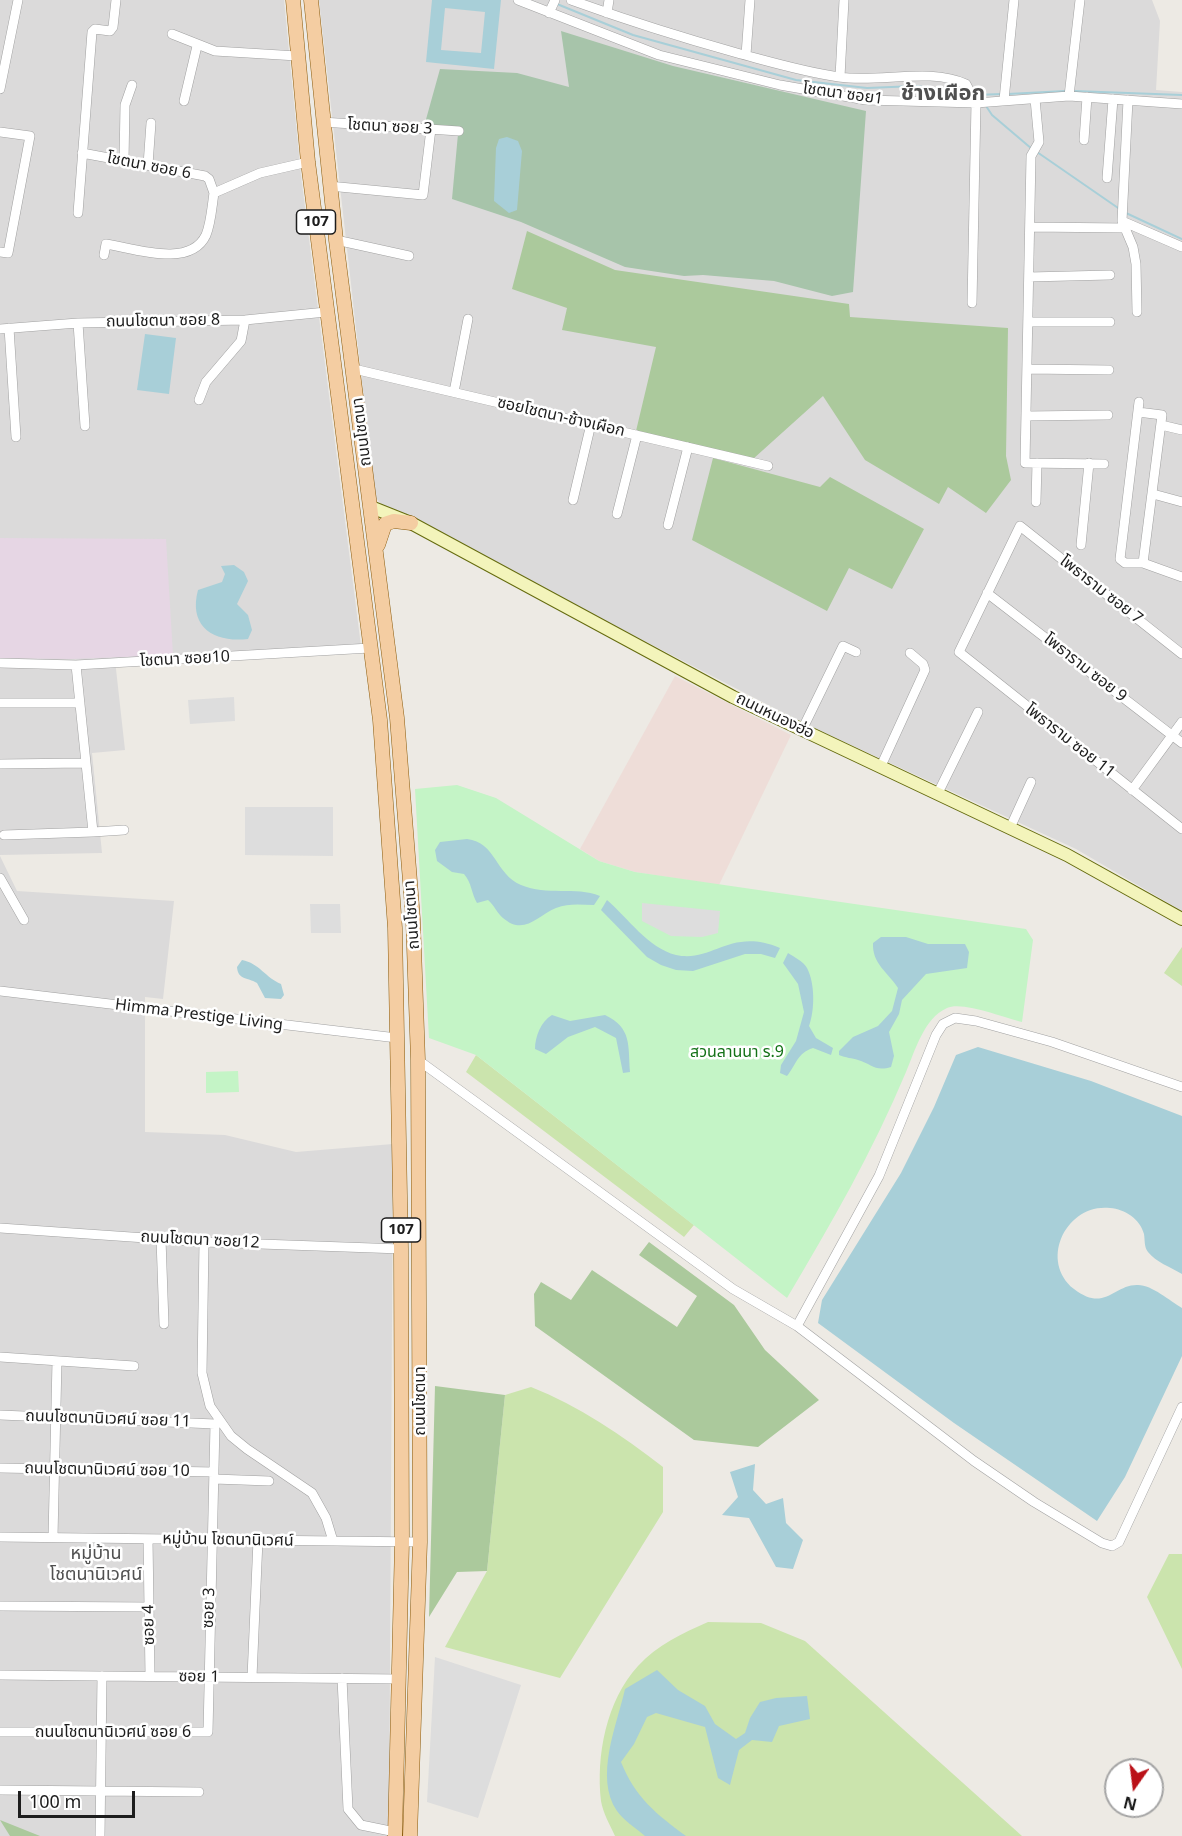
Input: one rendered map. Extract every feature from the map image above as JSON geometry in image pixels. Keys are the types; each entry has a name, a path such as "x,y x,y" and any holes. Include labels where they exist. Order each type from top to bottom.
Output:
{"main road":[{"name":"ถนนโชตนา","path":"293,0 308,162 326,312 380,720 394,918 401,1249 402,1542 395,1834"},
{"name":"ถนนโชตนา","path":"311,0 329,186 397,718 413,919 418,1060 420,1542 410,1836"},
{"path":"352,510 371,507"},
{"name":"ถนนหนองฮ่อ","path":"371,507 411,523 733,697 1067,855 1182,919"},
{"path":"377,551 380,533 385,525 393,521 411,523"},
{"path":"380,720 397,718"}],"street":[{"path":"0,89 18,0"},
{"path":"78,213 92,32 95,29 110,31 113,27 115,0"},
{"name":"โชตนา ซอย1","path":"518,0 659,55 780,85 866,100 976,103 1069,96 1182,104"},
{"path":"549,13 555,0"},
{"path":"571,0 648,28 791,68 840,77 882,80 946,76 966,84 976,103 972,303"},
{"path":"607,13 609,0"},
{"path":"746,55 750,0"},
{"path":"840,77 844,0"},
{"path":"1004,100 1014,0"},
{"path":"1069,96 1080,0"},
{"path":"172,34 197,46 215,51 297,56"},
{"path":"184,101 197,46"},
{"path":"124,161 125,105 132,85"},
{"path":"1084,140 1087,97"},
{"path":"1035,99 1039,142 1031,156 1025,463 1104,464"},
{"path":"1107,178 1113,99"},
{"path":"1128,100 1122,207 1123,225 1136,264 1137,312"},
{"name":"โชตนา ซอย 3","path":"322,122 459,131"},
{"path":"147,165 151,123"},
{"path":"329,186 423,195 431,129"},
{"path":"0,132 30,136 4,252"},
{"name":"โชตนา ซอย 6","path":"82,153 205,176 209,179 214,193"},
{"path":"104,255 105,244 166,254 180,253 195,248 207,233 214,193 260,173 308,162"},
{"path":"1030,227 1123,225 1182,247"},
{"path":"336,240 409,256"},
{"path":"1029,277 1110,275"},
{"name":"ถนนโชตนา ซอย 8","path":"4,329 78,323 245,320 326,312"},
{"path":"454,392 468,319"},
{"path":"199,400 206,382 241,341 245,320"},
{"path":"1028,322 1110,322"},
{"path":"78,323 85,426"},
{"path":"4,329 16,437"},
{"name":"ซอยโชตนา-ช้างเผือก","path":"354,369 768,466"},
{"path":"1027,369 1109,370"},
{"path":"1143,563 1162,414 1138,407 1120,555 1125,563 1143,563 1182,577"},
{"path":"1026,417 1108,415"},
{"path":"573,501 591,424"},
{"path":"1161,425 1182,430"},
{"path":"618,514 637,435"},
{"path":"668,525 688,447"},
{"path":"1036,502 1037,463"},
{"path":"1081,545 1089,464"},
{"path":"1153,494 1182,502"},
{"name":"โพธาราม ซอย 7","path":"987,593 1020,526 1182,654"},
{"name":"โพธาราม ซอย 11","path":"987,593 959,652 1182,829"},
{"name":"โพธาราม ซอย 9","path":"987,593 1182,742"},
{"path":"802,730 843,646 856,652"},
{"name":"โชตนา ซอย10","path":"0,663 76,665 370,648"},
{"path":"881,766 924,670 923,664 910,653"},
{"path":"76,665 93,832"},
{"path":"0,703 80,703"},
{"path":"938,794 978,712"},
{"path":"1132,790 1182,722"},
{"path":"0,764 86,763"},
{"path":"1010,828 1031,782"},
{"path":"4,835 124,830"},
{"path":"0,878 24,920"},
{"name":"Himma Prestige Living","path":"0,991 397,1038"},
{"path":"797,1326 879,1176 907,1112 936,1035 943,1024 955,1018 976,1021 1052,1042 1182,1087"},
{"path":"418,1060 733,1289 797,1326 974,1461 1034,1502 1102,1543 1112,1546 1119,1542 1182,1407"},
{"name":"ถนนโชตนา ซอย12","path":"0,1228 204,1242 401,1249"},
{"path":"161,1239 164,1324"},
{"path":"204,1242 202,1373 210,1406 219,1421 239,1443 312,1493 326,1518 333,1541"},
{"path":"0,1357 134,1366"},
{"path":"52,1537 57,1361"},
{"name":"ถนนโชตนานิเวศน์ ซอย 11","path":"0,1415 215,1424"},
{"name":"ซอย 3","path":"208,1677 215,1424"},
{"name":"ถนนโชตนานิเวศน์ ซอย 10","path":"0,1468 214,1476 269,1481"},
{"name":"หมู่บ้าน โชตนานิเวศน์","path":"0,1536 420,1542"},
{"name":"ซอย 4","path":"148,1539 150,1676"},
{"path":"252,1677 258,1540"},
{"path":"0,1606 149,1607"},
{"name":"ซอย 1","path":"0,1675 399,1679"},
{"path":"100,1836 102,1676"},
{"name":"ถนนโชตนานิเวศน์ ซอย 6","path":"0,1732 208,1732 208,1677"},
{"path":"342,1678 348,1809 361,1825 395,1834"},
{"path":"0,1790 199,1792"}],"shaded area":[{"path":"0,0 284,0 301,176 361,646 115,660 125,750 92,753 102,853 0,855"},
{"path":"319,0 1152,0 1160,21 1156,90 1182,92 1182,911 1076,849 797,720 382,505 375,497"},
{"path":"0,538 166,539 173,655 72,659 0,658"},
{"path":"675,676 791,735 719,885 635,872 599,861 580,849"},
{"path":"234,697 235,721 190,724 188,700"},
{"path":"245,807 333,807 333,856 245,855"},
{"path":"0,856 17,891 174,901 163,999 145,997 145,1132 225,1135 296,1152 393,1144 389,1836 0,1836"},
{"path":"642,903 720,911 718,933 702,937 671,936 642,921"},
{"path":"310,904 340,904 341,933 311,933"},
{"path":"435,1657 521,1685 478,1818 427,1802"}],"green space":[{"path":"561,31 673,66 866,111 853,292 832,296 774,281 703,275 684,276 625,267 521,222 452,199 458,134 425,123 440,69 517,73 569,87"},
{"path":"527,231 615,270 849,304 850,317 1008,328 1006,456 1011,480 986,513 948,487 939,504 865,460 823,396 753,459 636,431 656,347 562,330 567,308 512,289"},
{"path":"713,458 820,487 830,477 924,529 892,589 849,568 827,611 692,540"},
{"name":"สวนลานนา ร.9","path":"457,785 496,798 599,861 635,872 1026,929 1033,940 1022,1022 984,1011 954,1006 947,1008 932,1019 921,1036 865,1159 787,1298 476,1055 429,1038 415,789"},
{"path":"1182,947 1182,986 1164,973"},
{"path":"476,1055 694,1225 684,1237 466,1072"},
{"path":"238,1071 239,1092 206,1093 206,1072"},
{"path":"649,1242 734,1305 765,1350 819,1400 758,1447 694,1440 535,1326 534,1294 541,1282 571,1300 592,1270 677,1327 697,1296 639,1255"},
{"path":"435,1386 505,1395 487,1571 457,1572 429,1617"},
{"path":"531,1387 600,1422 663,1467 663,1512 560,1678 445,1647 487,1571 505,1395"},
{"path":"1169,1554 1182,1554 1182,1669 1147,1597"},
{"path":"708,1622 761,1623 805,1641 1022,1836 615,1836 601,1801 600,1784 602,1748 611,1712 627,1680 645,1659 680,1635"},
{"path":"0,1820 40,1836 10,1836"}],"water":[{"path":"432,0 501,0 494,69 426,62","holes":["445,8 485,12 481,53 441,50"]},
{"path":"507,137 518,141 522,151 517,210 509,213 494,201 496,148 499,139"},
{"path":"145,334 176,338 169,394 137,390"},
{"path":"234,565 244,572 248,581 237,604 248,615 252,630 248,639 236,640 215,635 200,623 197,614 198,590 222,582 225,574 221,566"},
{"path":"467,839 477,841 484,846 506,874 521,885 541,890 581,892 600,896 594,905 561,906 530,923 517,925 511,923 501,916 488,900 477,903 464,874 452,872 437,861 435,850 440,842"},
{"path":"607,900 647,939 676,955 701,954 748,941 780,948 775,958 761,954 745,954 693,971 676,970 647,957 601,910"},
{"path":"881,937 906,937 928,944 965,944 969,952 967,968 926,974 902,1000 899,1014 889,1032 894,1056 891,1067 881,1069 839,1055 839,1051 853,1037 878,1026 892,1011 898,988 878,962 873,950 873,943"},
{"path":"788,953 803,963 810,974 813,997 809,1026 816,1038 833,1048 831,1055 813,1048 803,1053 787,1076 780,1073 781,1065 796,1041 804,1012 798,984 783,963"},
{"path":"242,960 253,964 281,984 284,995 281,999 265,998 257,983 239,974 237,967"},
{"path":"552,1015 570,1021 605,1015 614,1020 627,1038 630,1072 623,1073 616,1038 595,1027 568,1037 546,1054 535,1049 539,1030"},
{"path":"978,1047 1091,1081 1182,1116 1182,1274 1151,1256 1146,1248 1144,1234 1139,1224 1131,1216 1116,1209 1095,1209 1081,1214 1062,1236 1058,1249 1058,1263 1063,1277 1074,1289 1085,1296 1102,1298 1138,1285 1155,1290 1182,1308 1182,1356 1125,1477 1097,1521 954,1423 818,1323 822,1300 901,1173 934,1107 956,1055"},
{"path":"755,1464 753,1490 766,1504 783,1498 786,1523 803,1540 793,1569 776,1567 749,1518 722,1515 738,1497 730,1472"},
{"path":"657,1670 678,1690 705,1706 715,1724 736,1739 745,1733 750,1718 760,1702 776,1698 807,1696 810,1719 779,1726 772,1742 752,1740 739,1750 730,1785 718,1778 705,1727 656,1713 647,1717 634,1744 621,1762 640,1795 665,1820 686,1836 645,1836 617,1811 610,1797 607,1783 609,1751 625,1689"}],"waterway":[{"path":"557,4 633,35 796,80 867,88 916,86 967,93"},
{"path":"1008,94 1065,91"},
{"path":"1074,91 1182,95"},
{"path":"975,95 1002,94"},
{"path":"986,106 992,115 1032,149"},
{"path":"1037,152 1121,210"},
{"path":"1126,213 1182,239"}],"district":[{"name":"ช้างเผือก","path":"943,94"},
{"name":"หมู่บ้าน โชตนานิเวศน์","path":"96,1564"}]}
